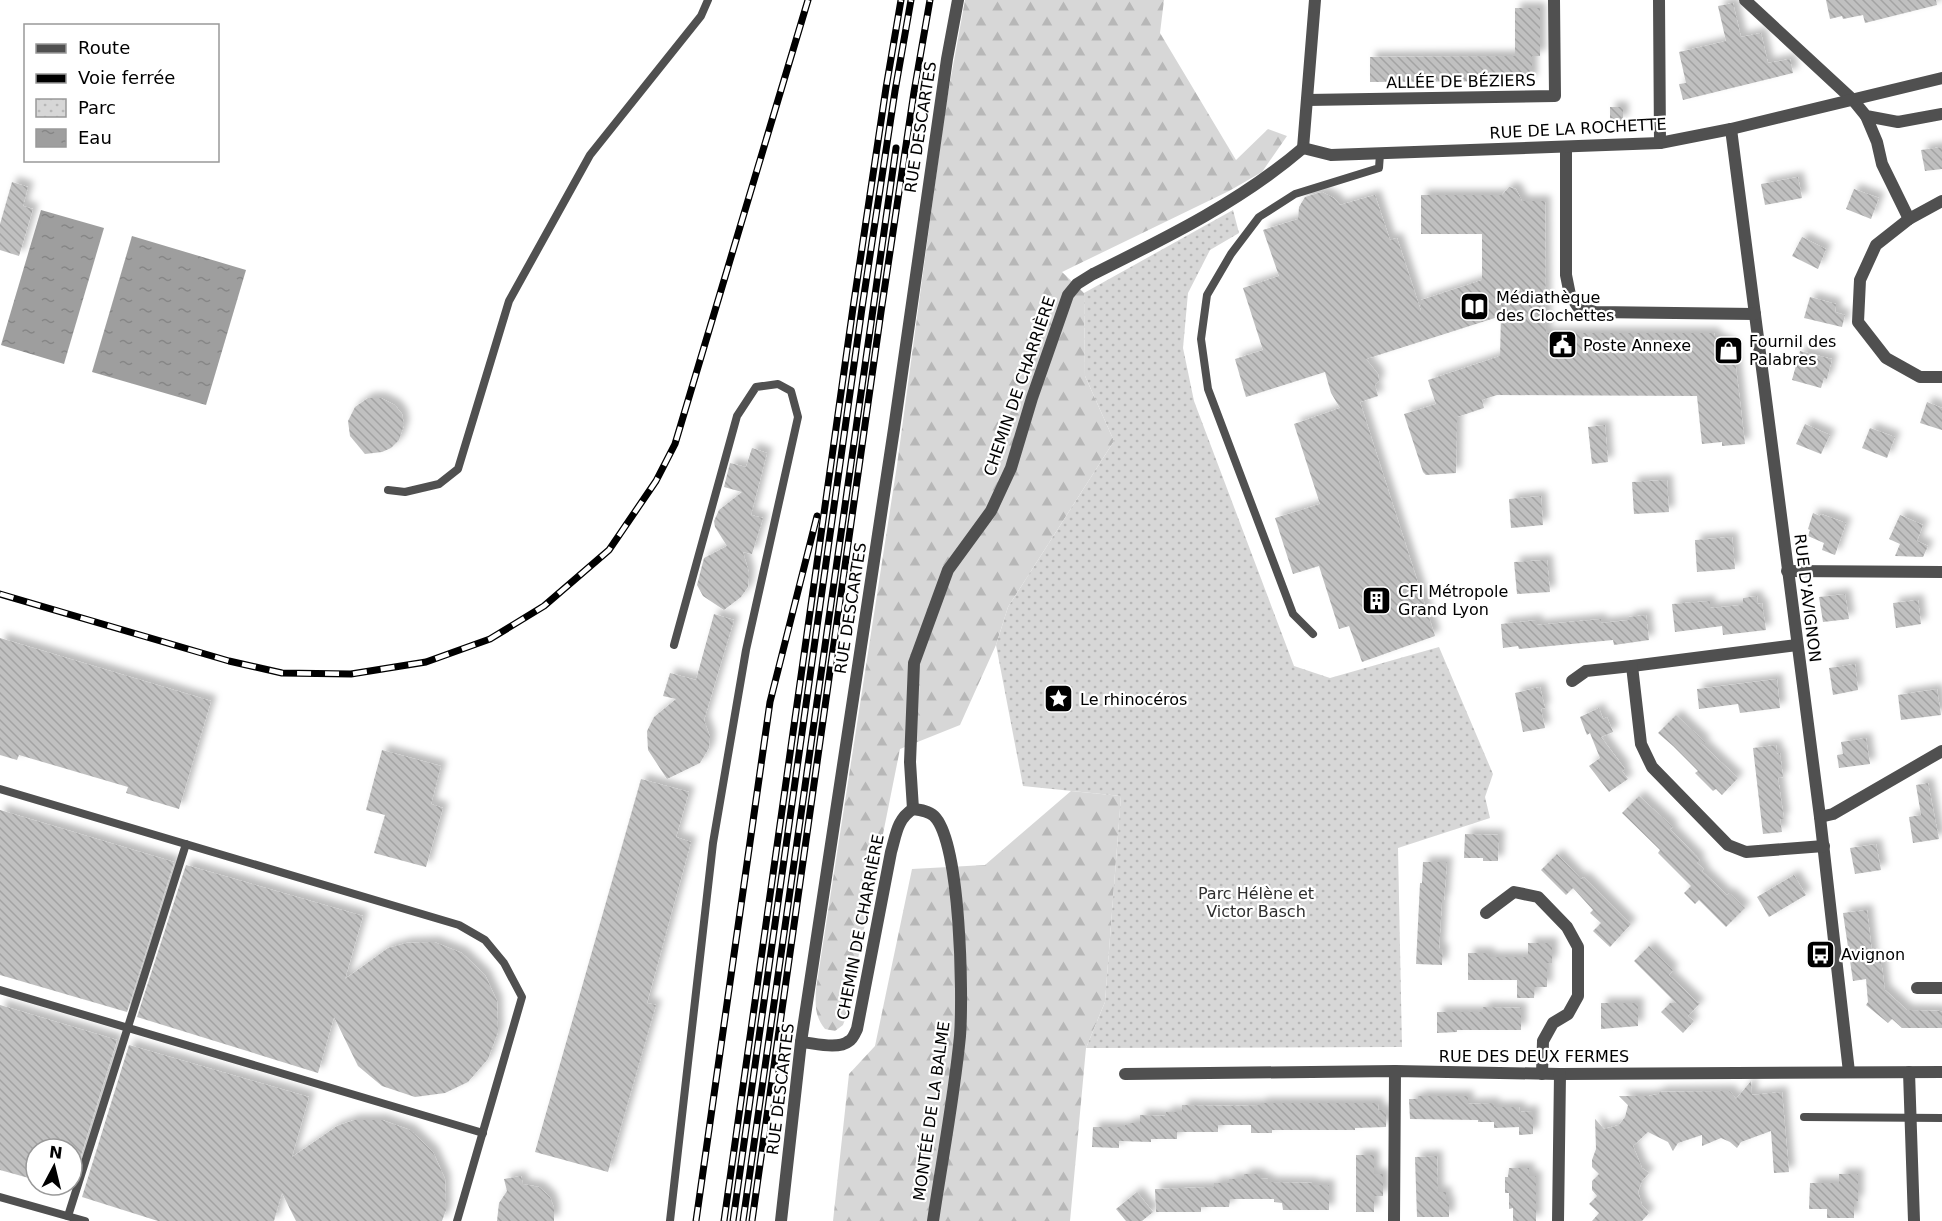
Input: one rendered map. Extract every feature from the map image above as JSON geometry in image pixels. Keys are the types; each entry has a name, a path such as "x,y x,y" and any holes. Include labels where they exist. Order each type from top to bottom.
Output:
{"street":[{"name":"RUE DESCARTES","path":"781,1221 801,1042 894,429 942,93 958,0"},
{"path":"1303,148 1315,0"},
{"name":"ALLÉE DE BÉZIERS","path":"1307,100 1555,96 1554,0"},
{"path":"1659,0 1660,143"},
{"path":"1745,0 1852,100 1866,116 1877,142 1882,164 1909,219"},
{"name":"RUE DE LA ROCHETTE","path":"1303,148 1331,155 1660,143 1731,129 1942,78"},
{"path":"1866,116 1898,122 1942,114"},
{"name":"RUE D'AVIGNON","path":"1731,129 1824,846 1849,1072"},
{"path":"1566,147 1566,275 1570,295 1578,307 1595,312 1755,314"},
{"name":"CHEMIN DE CHARRIÈRE","path":"801,1042 839,1045 852,1040 857,1029 898,824 904,815 913,809 910,762 914,663 948,570 991,511 1011,468 1032,398 1068,295 1077,284 1093,274 1203,218 1285,164 1303,148"},
{"path":"1942,201 1909,219 1876,245 1860,280 1858,322 1886,358 1920,377 1942,377"},
{"path":"1787,571 1942,572"},
{"path":"1572,681 1586,671 1797,645"},
{"path":"1632,666 1641,744 1652,767 1728,845 1746,852 1824,846"},
{"path":"1820,817 1833,814 1942,751"},
{"name":"MONTÉE DE LA BALME","path":"913,809 927,812 935,817 950,854 962,962 960,1035 933,1221"},
{"path":"1486,913 1514,892 1538,897 1567,927 1578,947 1578,996 1568,1014 1553,1023 1543,1041 1542,1074"},
{"path":"1917,988 1942,988"},
{"path":"1394,1221 1395,1071"},
{"name":"RUE DES DEUX FERMES","path":"1125,1074 1395,1071 1542,1074 1942,1072"},
{"path":"1909,1072 1914,1221"},
{"path":"1558,1221 1560,1074"}],"lane":[{"path":"388,490 405,492 439,484 458,469 509,301 590,155 701,16 708,0"},
{"path":"1313,634 1293,614 1208,389 1201,339 1207,295 1231,254 1259,217 1295,194 1379,168 1380,154"},
{"path":"670,1221 713,843 746,650 798,417 791,391 778,384 756,387 737,416 674,645"},
{"path":"0,789 459,925 485,940 504,963 522,998 457,1221"},
{"path":"68,1216 186,844"},
{"path":"0,990 483,1133"},
{"path":"1804,1117 1942,1118"},
{"path":"0,1197 85,1221"}],"green space":[{"path":"965,0 1164,0 1160,33 1236,160 1268,129 1287,136 1262,172 1229,191 1062,272 1084,293 1085,376 1114,441 1008,607 996,645 960,725 900,749 847,1014 843,1025 835,1031 825,1029 819,1020 816,989 897,465 945,110"},
{"name":"Parc Hélène et Victor Basch","path":"1233,210 1239,233 1210,250 1188,293 1183,348 1194,401 1294,666 1330,678 1439,647 1493,774 1485,797 1490,818 1398,848 1402,1047 1086,1048 1105,1002 1121,796 1023,786 996,645 1008,607 1114,441 1085,376 1084,293"},
{"path":"1071,791 1121,796 1105,1002 1086,1048 1070,1221 833,1221 849,1074 875,1046 912,869 985,865"}],"water":[{"path":"41,210 104,228 64,364 1,345"},
{"path":"132,236 246,270 206,405 92,372"}],"building":[{"path":"1826,0 1936,0 1937,5 1865,23 1863,15 1830,19"},
{"path":"1733,3 1741,37 1761,33 1768,63 1790,59 1793,73 1683,100 1679,84 1686,83 1679,52 1726,41 1718,6"},
{"path":"1515,8 1540,8 1540,56 1532,56 1532,81 1370,82 1370,57 1515,56"},
{"path":"1610,107 1623,107 1623,121 1610,121"},
{"path":"1942,147 1942,169 1925,171 1921,150"},
{"path":"1798,177 1802,198 1765,205 1761,184"},
{"path":"12,182 28,187 23,206 33,209 19,256 0,250 0,224"},
{"path":"1509,187 1516,189 1522,201 1545,201 1546,333 1714,333 1715,337 1729,343 1734,350 1745,444 1722,446 1722,442 1702,444 1697,396 1497,395 1482,400 1484,408 1457,417 1456,473 1426,475 1423,472 1404,414 1436,404 1428,380 1500,356 1501,316 1366,359 1378,374 1379,381 1375,385 1378,396 1360,402 1435,636 1362,662 1349,626 1339,629 1319,566 1293,574 1275,518 1320,504 1294,424 1340,408 1331,393 1325,372 1246,397 1235,359 1263,350 1243,288 1279,276 1263,230 1298,219 1299,207 1305,197 1322,192 1334,198 1340,205 1375,195 1390,240 1397,238 1421,311 1421,300 1482,280 1482,234 1421,234 1421,195 1502,195"},
{"path":"1854,189 1879,198 1871,219 1846,209"},
{"path":"1802,237 1826,249 1818,269 1792,256"},
{"path":"1810,297 1836,304 1835,312 1845,315 1842,327 1804,318"},
{"path":"1800,351 1832,359 1827,379 1824,378 1821,388 1792,380"},
{"path":"368,398 381,398 395,405 402,414 404,425 399,440 391,448 382,452 365,454 350,436 348,421 355,407"},
{"path":"1927,402 1942,408 1942,430 1920,423"},
{"path":"1805,424 1830,435 1821,454 1796,444"},
{"path":"1605,425 1608,462 1592,464 1588,427"},
{"path":"1870,428 1895,437 1887,458 1862,448"},
{"path":"752,448 767,453 751,515 763,518 752,554 743,552 749,573 748,587 741,597 724,610 703,596 697,585 704,558 727,546 715,527 714,521 719,510 742,492 724,487 730,463 746,467"},
{"path":"1667,480 1669,512 1634,514 1632,482"},
{"path":"1541,496 1543,525 1511,528 1509,499"},
{"path":"1813,513 1846,523 1835,555 1822,550 1824,543 1808,536"},
{"path":"1900,515 1923,525 1917,541 1928,546 1923,557 1895,556 1900,544 1889,539"},
{"path":"1732,537 1735,569 1697,572 1695,540"},
{"path":"1547,560 1550,592 1517,594 1514,562"},
{"path":"1845,594 1849,619 1823,622 1819,597"},
{"path":"1757,596 1758,604 1762,603 1766,630 1723,635 1722,626 1675,632 1672,604 1710,601 1710,608 1743,605 1743,598"},
{"path":"1918,600 1921,624 1896,628 1893,603"},
{"path":"714,614 734,620 704,720 710,737 709,748 700,763 667,779 648,750 647,731 654,717 676,699 663,696 670,673 696,680"},
{"path":"1646,615 1649,640 1614,645 1613,640 1519,649 1518,646 1503,648 1501,624 1537,620 1537,625 1601,619 1601,623 1629,620 1629,617"},
{"path":"0,638 211,701 179,809 126,793 128,787 19,755 17,760 0,755"},
{"path":"1855,664 1858,690 1833,695 1829,668"},
{"path":"1777,679 1780,708 1740,713 1738,704 1699,709 1697,689"},
{"path":"1540,687 1545,708 1541,709 1545,728 1523,732 1515,693"},
{"path":"1937,689 1941,715 1901,720 1898,695"},
{"path":"1599,708 1603,719 1607,717 1613,732 1601,737 1625,769 1622,771 1628,779 1609,792 1589,766 1600,758 1590,733 1587,735 1580,717"},
{"path":"1676,715 1706,743 1701,743 1738,778 1722,795 1716,789 1713,791 1695,773 1698,771 1658,733"},
{"path":"1866,738 1870,764 1839,768 1837,755 1843,754 1841,742"},
{"path":"1776,745 1777,754 1780,753 1783,777 1778,778 1784,819 1780,819 1782,832 1763,834 1753,748"},
{"path":"382,750 441,766 431,804 443,808 426,867 374,853 385,815 366,810"},
{"path":"641,779 689,792 676,837 691,842 647,1003 656,1005 608,1172 535,1152"},
{"path":"1928,783 1939,839 1913,843 1909,817 1921,815 1916,785"},
{"path":"1639,796 1673,827 1670,829 1700,860 1697,863 1704,869 1702,871 1727,895 1729,893 1745,908 1726,927 1699,900 1695,904 1684,893 1691,886 1658,853 1660,850 1622,813"},
{"path":"0,810 174,862 127,1012 0,975"},
{"path":"1465,834 1499,835 1498,861 1464,858"},
{"path":"1876,844 1881,870 1855,874 1850,848"},
{"path":"1557,854 1581,879 1584,877 1631,924 1610,947 1593,931 1601,923 1590,913 1593,910 1573,888 1566,895 1541,870"},
{"path":"1423,862 1447,862 1439,949 1443,949 1442,965 1416,964"},
{"path":"186,865 363,916 345,979 388,948 406,943 434,942 462,953 485,975 497,1001 498,1032 488,1059 468,1082 445,1093 415,1097 382,1086 358,1066 334,1017 318,1073 137,1017"},
{"path":"1794,875 1806,895 1769,917 1757,897"},
{"path":"1867,910 1873,961 1881,960 1885,990 1907,1010 1942,1012 1942,1028 1902,1028 1892,1019 1888,1023 1866,1005 1868,1002 1866,979 1853,981 1843,913"},
{"path":"1528,943 1552,943 1552,963 1547,963 1547,987 1535,987 1534,998 1517,998 1517,980 1468,980 1468,953 1489,953 1489,957 1528,957"},
{"path":"1649,946 1673,970 1669,975 1700,1003 1688,1016 1694,1021 1683,1033 1661,1012 1670,1003 1676,1003 1634,961"},
{"path":"1601,1003 1638,1003 1638,1026 1601,1029"},
{"path":"0,1005 117,1040 84,1146 84,1137 24,1137 24,1177 0,1170"},
{"path":"1483,1007 1521,1008 1521,1030 1457,1030 1457,1032 1437,1033 1437,1012 1483,1012"},
{"path":"129,1045 309,1097 292,1157 337,1126 354,1120 382,1120 410,1130 433,1152 445,1179 446,1210 442,1221 296,1221 282,1193 274,1221 158,1221 82,1197 84,1197 84,1191"},
{"path":"1751,1081 1752,1095 1782,1092 1789,1172 1774,1173 1771,1131 1741,1142 1737,1148 1721,1138 1702,1146 1702,1135 1678,1143 1673,1151 1668,1142 1648,1132 1633,1146 1642,1168 1649,1173 1642,1181 1638,1192 1642,1205 1649,1213 1642,1221 1592,1221 1599,1213 1589,1204 1597,1196 1592,1190 1592,1181 1599,1174 1592,1167 1596,1149 1595,1119 1604,1129 1619,1125 1625,1117 1628,1105 1619,1096 1649,1096 1660,1092 1730,1091 1736,1099"},
{"path":"1418,1096 1468,1096 1468,1104 1494,1103 1494,1107 1519,1107 1520,1112 1533,1111 1533,1134 1519,1135 1519,1127 1494,1128 1494,1122 1478,1122 1478,1120 1410,1119 1409,1099 1418,1099"},
{"path":"1261,1103 1379,1103 1378,1110 1386,1110 1386,1127 1355,1128 1355,1130 1272,1130 1272,1133 1251,1133 1251,1125 1218,1125 1218,1132 1177,1132 1177,1139 1151,1139 1151,1142 1119,1141 1119,1148 1092,1147 1093,1127 1125,1127 1130,1123 1140,1123 1140,1115 1166,1116 1166,1112 1182,1112 1182,1105 1235,1106 1261,1105"},
{"path":"1356,1155 1374,1155 1374,1174 1383,1174 1383,1196 1374,1196 1374,1212 1356,1212"},
{"path":"1437,1156 1438,1192 1446,1192 1446,1201 1449,1201 1449,1217 1417,1217 1415,1157"},
{"path":"1509,1168 1529,1168 1529,1176 1536,1176 1536,1221 1513,1221 1513,1208 1509,1209 1509,1193 1505,1193 1505,1177 1508,1177"},
{"path":"1244,1174 1260,1174 1260,1178 1268,1179 1268,1182 1329,1185 1329,1210 1283,1210 1282,1203 1274,1202 1274,1199 1230,1199 1229,1207 1201,1207 1201,1212 1156,1212 1155,1189 1214,1187 1214,1183 1229,1183 1229,1179 1244,1179"},
{"path":"1839,1174 1858,1174 1858,1201 1854,1201 1854,1218 1827,1218 1827,1209 1809,1209 1810,1183 1839,1183"},
{"path":"521,1176 523,1184 539,1187 550,1197 554,1208 554,1221 497,1221 499,1203 507,1191 504,1179"},
{"path":"1137,1192 1153,1212 1142,1221 1126,1221 1116,1209"}],"railway":[{"path":"0,594 229,661 282,673 351,674 426,662 490,639 544,606 609,550 656,481 675,444 808,0"},
{"path":"724,1221 853,308 901,0"},
{"path":"733,1221 862,308 911,0"},
{"path":"752,1221 881,312 930,0"},
{"path":"743,1221 896,148"},
{"path":"696,1221 770,702 817,516"}],"place":[{"name":"Médiathèque des Clochettes","path":"1475,306"},
{"name":"Poste Annexe","path":"1562,345"},
{"name":"Fournil des Palabres","path":"1728,350"},
{"name":"CFI Métropole Grand Lyon","path":"1377,600"},
{"name":"Le rhinocéros","path":"1059,699"},
{"name":"Avignon","path":"1820,954"}]}
